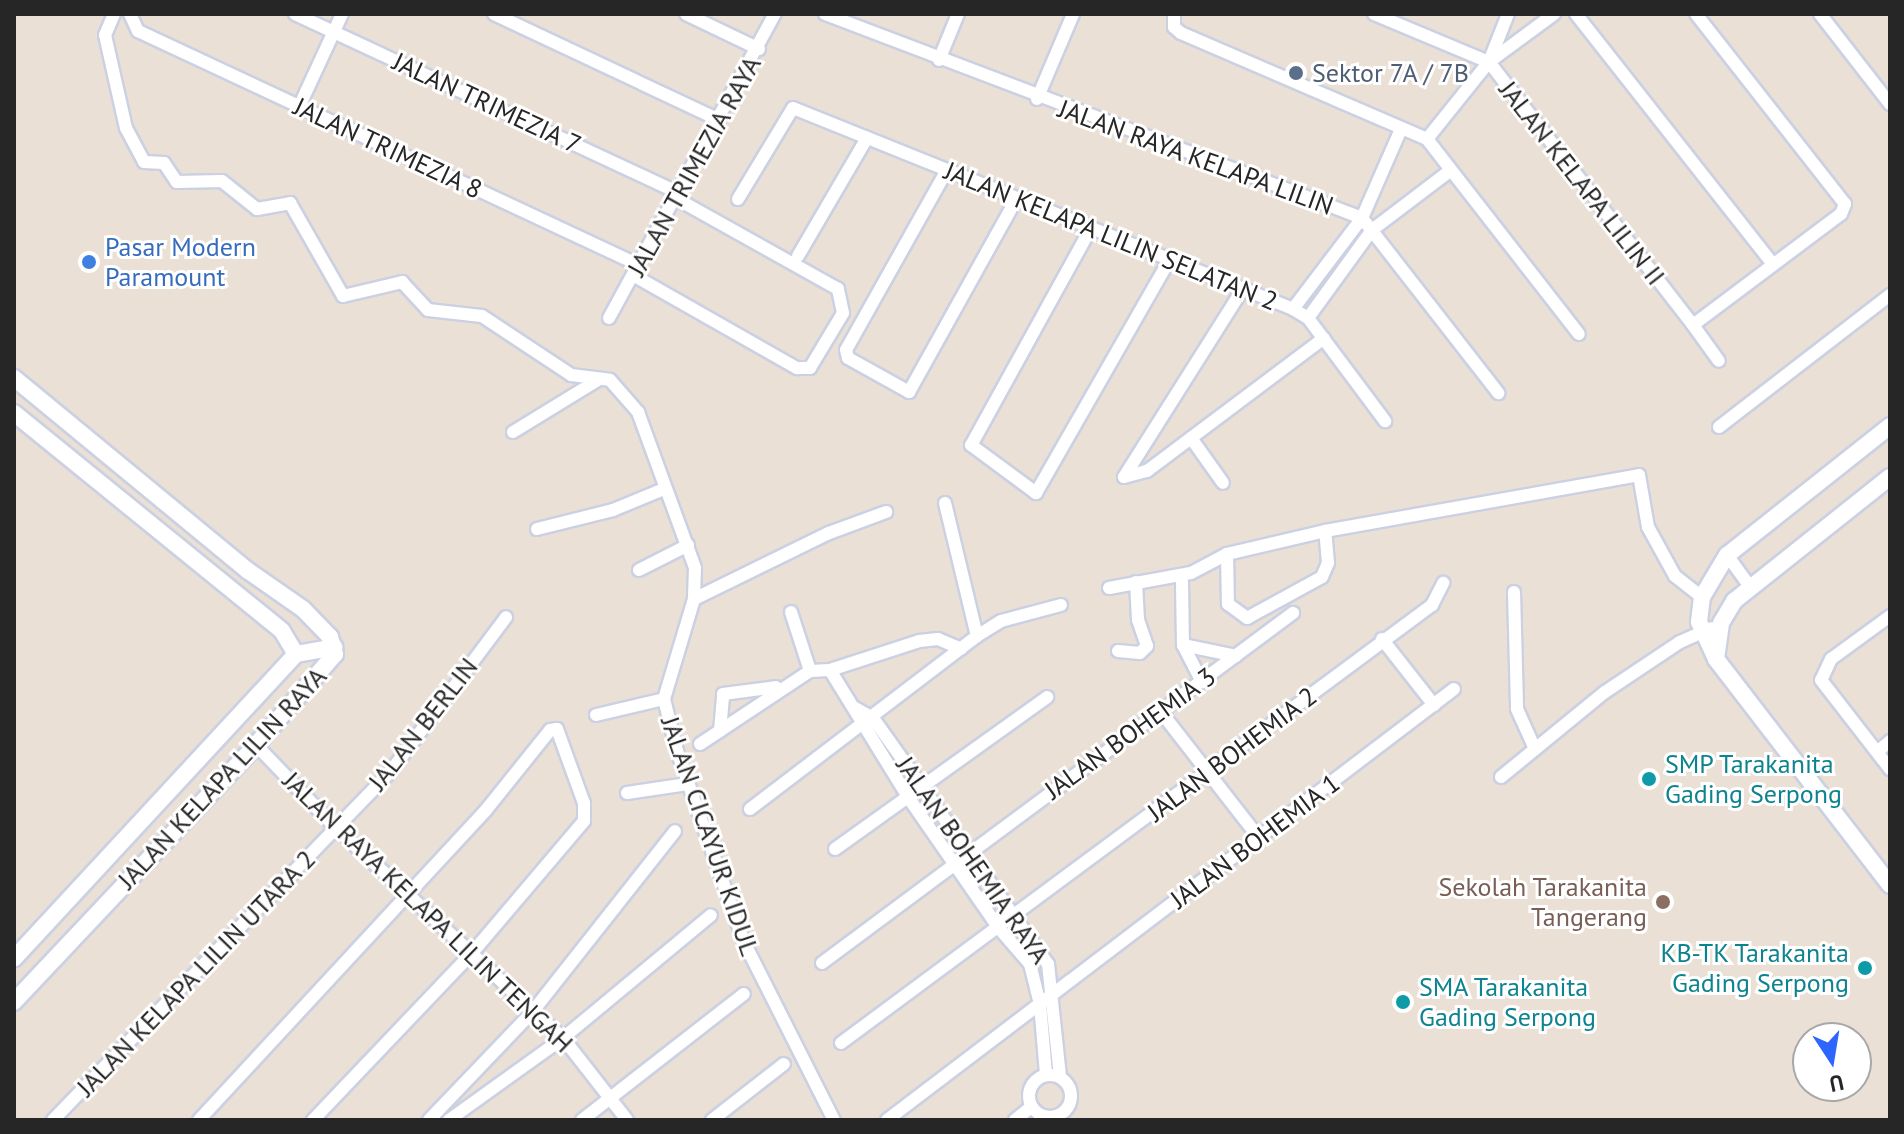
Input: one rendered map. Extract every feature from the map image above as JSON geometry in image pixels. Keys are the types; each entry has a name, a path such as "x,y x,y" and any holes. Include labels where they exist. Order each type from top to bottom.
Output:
{"street":[{"name":"JALAN CICAYUR KIDUL","path":"114,14 105,35 126,128 144,162 164,163 177,182 222,181 257,209 290,203 345,297 402,282 428,310 482,316 571,375 610,380 638,412 695,568 694,599 664,699 687,784 744,942 834,1120"},
{"name":"JALAN TRIMEZIA 8","path":"130,14 138,31 636,270 797,368"},
{"name":"JALAN TRIMEZIA 7","path":"295,14 677,195 838,289 843,313 810,368 797,368"},
{"path":"299,107 342,14"},
{"path":"494,14 719,120"},
{"path":"686,14 759,49"},
{"name":"JALAN TRIMEZIA RAYA","path":"609,318 759,49 775,14"},
{"name":"JALAN RAYA KELAPA LILIN","path":"825,14 846,18 1037,99 1362,218 1498,393"},
{"path":"939,60 958,14"},
{"path":"1037,99 1073,14"},
{"path":"1174,14 1174,27 1181,33 1427,139 1579,334"},
{"name":"JALAN KELAPA LILIN II","path":"1374,14 1489,62 1719,361"},
{"path":"1489,62 1508,14"},
{"path":"1427,139 1489,62 1554,14"},
{"path":"1576,14 1773,264"},
{"path":"1693,325 1841,214 1845,204 1696,14"},
{"path":"1820,14 1890,104"},
{"name":"JALAN KELAPA LILIN SELATAN 2","path":"738,199 793,108 1293,309 1308,318 1385,421"},
{"path":"1293,309 1362,218 1401,129"},
{"path":"798,256 867,138"},
{"path":"947,170 846,350 848,358 909,392 1017,198"},
{"path":"1308,318 1372,230 1451,170"},
{"path":"1091,228 973,439 975,453 1036,493 1170,259"},
{"path":"1243,289 1124,477 1147,471 1324,338"},
{"path":"1719,427 1890,295"},
{"name":"JALAN KELAPA LILIN RAYA","path":"14,378 247,570 303,609 334,647 327,665 256,745 14,1002"},
{"path":"513,432 600,378"},
{"name":"JALAN KELAPA LILIN RAYA","path":"14,413 282,631 296,654 14,959"},
{"path":"1890,426 1727,555 1702,597 1701,632 1716,659 1890,885"},
{"path":"1191,438 1223,483"},
{"path":"1109,588 1191,573 1227,554 1325,531 1639,475 1648,527 1675,576 1702,597"},
{"path":"1501,777 1605,692 1701,632 1721,623 1750,587 1890,477"},
{"path":"537,529 613,510 664,489"},
{"path":"945,503 977,636"},
{"path":"694,599 829,533 886,512"},
{"path":"1227,554 1228,604 1247,618 1322,577 1328,563 1325,531"},
{"path":"639,570 688,545"},
{"path":"1727,555 1750,587"},
{"path":"1118,651 1140,653 1147,646 1138,620 1136,582"},
{"path":"1182,582 1183,645 1202,682"},
{"name":"JALAN BOHEMIA 2","path":"841,1043 1208,773 1382,639 1432,605 1443,583"},
{"path":"1514,592 1517,709 1535,749"},
{"path":"750,809 977,636 1001,621 1061,605"},
{"path":"282,631 298,627 303,609"},
{"path":"791,612 810,671"},
{"name":"JALAN BOHEMIA 3","path":"822,963 966,852 1293,613"},
{"path":"1890,616 1866,629 1821,670 1821,680 1890,769"},
{"name":"JALAN BERLIN","path":"336,828 391,771 506,617"},
{"path":"1716,659 1721,623"},
{"path":"700,744 779,687 810,671 830,670 919,641 938,639 961,649"},
{"path":"1382,639 1434,705"},
{"path":"1183,645 1236,656"},
{"path":"296,654 334,647"},
{"name":"JALAN BOHEMIA RAYA","path":"830,670 855,708 861,726 908,797 956,862 998,927 1030,964 1040,1004 1046,1074"},
{"path":"720,731 723,694 779,687"},
{"name":"JALAN BOHEMIA 1","path":"887,1120 1454,689"},
{"path":"835,849 1047,697"},
{"path":"596,715 664,699"},
{"name":"JALAN BOHEMIA RAYA","path":"855,708 873,718 1011,917 1048,964 1055,992 1060,1077"},
{"path":"1161,712 1259,838"},
{"path":"199,1120 410,894 550,730 557,729 584,803 584,821 472,953 313,1120"},
{"path":"1877,752 1890,741"},
{"name":"JALAN RAYA KELAPA LILIN TENGAH","path":"256,745 336,828 563,1038 627,1120"},
{"path":"627,793 687,784"},
{"name":"JALAN KELAPA LILIN UTARA 2","path":"55,1119 336,828"},
{"path":"429,1120 533,1011 675,831"},
{"path":"71,898 95,916"},
{"path":"449,1120 563,1038 711,915"},
{"path":"582,1120 744,994"},
{"path":"712,1120 784,1064"},
{"path":"1046,1074 1060,1077 1070,1087 1071,1101 1063,1113 1050,1119 1031,1107 1030,1087 1046,1074"},
{"path":"1015,1120 1031,1107"}],"place":[{"name":"Sektor 7A / 7B","path":"1296,73"},
{"name":"Pasar Modern Paramount","path":"89,262"},
{"name":"SMP Tarakanita Gading Serpong","path":"1649,779"},
{"name":"Sekolah Tarakanita Tangerang","path":"1663,902"},
{"name":"KB-TK Tarakanita Gading Serpong","path":"1865,968"},
{"name":"SMA Tarakanita Gading Serpong","path":"1403,1002"}]}
